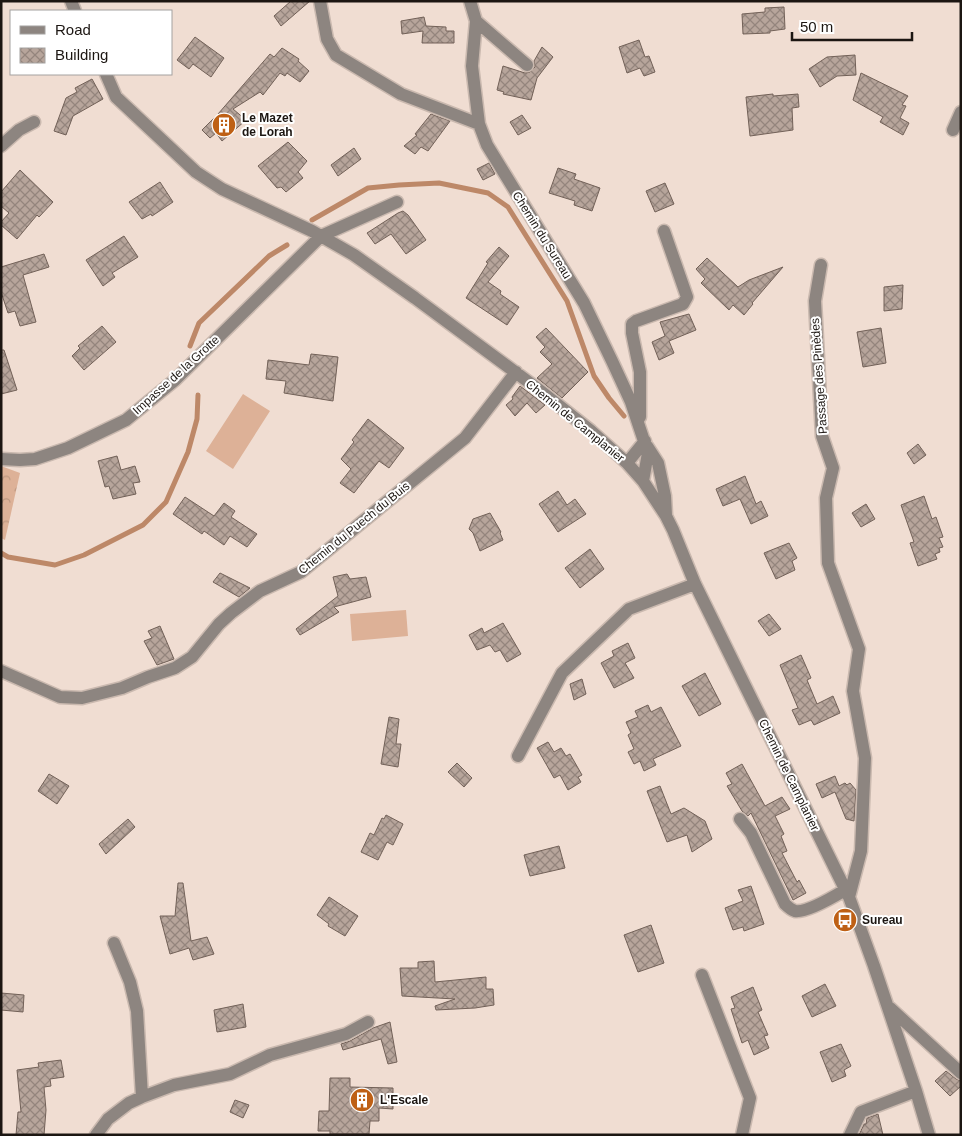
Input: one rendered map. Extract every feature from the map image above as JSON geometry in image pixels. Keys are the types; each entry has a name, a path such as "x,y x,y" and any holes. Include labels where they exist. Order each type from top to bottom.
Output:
{"street":[{"path":"320,1 327,39 336,55 401,94 479,124"},
{"name":"Chemin du Sureau","path":"470,1 476,21 472,66 479,124 486,145 584,303 631,402 648,453 643,481"},
{"path":"476,21 527,65"},
{"name":"Chemin de Camplanier","path":"106,75 116,97 196,172 222,189 321,236 369,265 516,372 591,431 627,463 643,481 666,516 695,584 847,894 888,1006 961,1073"},
{"path":"953,130 961,112"},
{"path":"1,146 19,130 34,122"},
{"path":"321,236 396,202"},
{"path":"640,427 640,372 632,324 636,320 682,304 687,297 664,231"},
{"name":"Impasse de la Grotte","path":"1,459 35,459 68,448 126,420 175,380 321,236"},
{"name":"Passage des Pinèdes","path":"821,265 814,301 822,436 833,468 826,498 828,564 859,648 853,691 864,758 861,851 847,894"},
{"name":"Chemin du Puech du Buis","path":"1,671 60,698 82,698 122,688 175,668 192,657 219,624 252,597 301,572 320,558 373,512 418,478 465,438 516,372"},
{"path":"627,463 644,442"},
{"name":"Chemin du Sureau","path":"644,442 658,463 665,496 666,516"},
{"path":"518,756 562,673 630,609 695,584"},
{"path":"740,819 751,833 785,904 794,911 801,911 847,894"},
{"path":"114,943 130,982 137,1011 142,1098"},
{"path":"702,975 750,1098 742,1135"},
{"path":"888,1006 916,1091 928,1135"},
{"path":"96,1135 108,1119 129,1103 174,1085 230,1074 270,1055 346,1034 368,1022"},
{"path":"850,1135 861,1112 916,1091"}],"green space":[{"path":"243,394 270,411 233,469 206,451"},
{"path":"1,466 20,473 5,540 1,538"},
{"path":"406,610 408,636 352,641 350,614"}],"building":[{"path":"291,1 310,1 281,26 274,16"},
{"path":"784,7 785,29 770,31 770,33 743,34 742,14 765,12 765,8"},
{"path":"424,17 426,26 446,27 446,31 454,31 454,43 422,43 423,31 402,34 401,21"},
{"path":"195,37 224,58 211,77 193,64 189,69 177,60"},
{"path":"639,40 645,57 649,56 655,72 644,76 640,68 627,73 619,47"},
{"path":"542,47 553,57 537,78 531,100 503,94 504,92 497,90 503,66 525,73 530,72 535,67 534,61"},
{"path":"282,48 299,59 298,61 309,71 300,82 287,73 285,76 280,73 263,95 260,92 233,109 246,120 222,141 216,133 210,138 202,130 219,115 270,54 274,57"},
{"path":"855,55 856,75 837,76 820,87 809,69 827,57"},
{"path":"861,73 908,96 902,105 906,106 900,118 909,123 903,135 880,122 883,117 853,100"},
{"path":"92,79 103,99 73,116 66,135 54,131 66,98 77,92 75,88"},
{"path":"773,94 773,96 798,94 799,107 792,108 793,130 750,136 746,97"},
{"path":"431,114 450,121 428,151 421,147 415,154 404,146 417,135 415,134"},
{"path":"522,115 531,128 518,135 510,122"},
{"path":"288,142 307,161 298,172 303,178 286,192 281,187 277,188 258,166"},
{"path":"354,148 361,159 338,176 331,165"},
{"path":"489,163 495,174 483,180 477,169"},
{"path":"558,168 576,174 574,179 600,188 592,211 574,205 575,201 549,193"},
{"path":"20,170 53,202 39,217 37,215 17,239 1,225 1,222 9,213 1,206 1,192"},
{"path":"160,182 173,202 152,216 151,214 142,219 129,202"},
{"path":"665,183 674,204 655,212 646,191"},
{"path":"403,211 426,240 406,254 391,234 375,244 367,233"},
{"path":"124,236 138,257 112,273 115,277 103,286 86,260"},
{"path":"499,247 509,256 488,282 501,291 500,294 519,307 507,325 466,298 488,263 486,262"},
{"path":"44,254 49,267 23,275 36,322 20,326 15,311 8,313 1,292 1,267"},
{"path":"707,258 738,287 749,280 783,267 744,315 733,305 729,310 701,283 705,279 696,269"},
{"path":"903,285 902,309 884,311 884,287"},
{"path":"689,314 696,330 669,341 674,353 659,360 652,342 665,336 660,322"},
{"path":"102,326 116,342 84,370 72,356 80,348 78,346"},
{"path":"546,328 588,372 562,398 537,378 552,364 540,352 545,347 536,337"},
{"path":"881,328 886,363 863,367 857,332"},
{"path":"1,350 4,350 17,390 1,394"},
{"path":"311,354 338,357 333,401 284,393 286,381 266,379 268,360 309,365"},
{"path":"520,386 545,405 536,413 527,403 515,416 506,405 513,399 512,397"},
{"path":"368,419 404,448 389,468 379,461 354,493 340,483 351,469 341,459 354,442 352,440"},
{"path":"918,444 926,455 914,464 907,453"},
{"path":"117,456 121,470 135,466 140,482 133,483 136,494 113,499 109,486 105,487 98,461"},
{"path":"745,476 756,504 761,501 768,516 751,524 740,499 723,506 716,489"},
{"path":"558,491 567,505 575,499 586,514 558,532 539,504"},
{"path":"924,496 932,519 936,517 943,537 939,538 943,547 939,548 940,552 935,554 937,559 918,566 910,543 914,542 901,505"},
{"path":"185,497 214,516 224,503 235,511 231,517 257,534 247,547 230,536 224,545 204,531 202,534 173,514"},
{"path":"866,504 875,519 861,527 852,513"},
{"path":"490,513 501,532 503,540 480,551 473,533 469,529 473,519"},
{"path":"789,543 797,558 792,561 795,570 776,579 764,553"},
{"path":"590,549 604,569 580,588 565,568"},
{"path":"220,573 250,588 239,597 213,582"},
{"path":"347,574 350,579 366,577 371,597 334,607 339,612 300,635 296,629 338,596 333,577"},
{"path":"769,614 781,629 769,636 758,621"},
{"path":"503,623 521,654 507,662 500,650 495,652 490,645 477,650 469,635 482,628 484,633"},
{"path":"160,626 174,659 157,665 144,641 152,638 148,631"},
{"path":"628,643 635,658 625,663 634,678 614,688 601,663 614,656 612,651"},
{"path":"801,655 811,678 807,680 817,704 833,696 840,713 814,725 811,720 799,725 792,710 798,708 780,665"},
{"path":"705,673 721,704 699,716 682,686"},
{"path":"582,679 586,694 574,700 570,684"},
{"path":"648,705 651,712 661,707 681,746 653,759 656,765 644,771 640,761 634,764 628,752 634,749 628,735 631,733 626,722 638,717 635,711"},
{"path":"389,717 399,719 396,744 401,744 398,767 381,764"},
{"path":"548,742 554,752 561,748 566,756 570,754 582,775 578,777 581,782 568,790 560,775 554,778 537,748"},
{"path":"457,763 472,778 464,787 448,772"},
{"path":"742,764 765,806 782,797 790,809 775,816 784,834 781,836 787,851 782,853 797,882 799,880 806,893 793,900 751,813 748,816 742,811 727,786 732,784 726,773"},
{"path":"49,774 69,786 57,804 38,791"},
{"path":"835,776 839,786 850,783 856,790 854,821 846,819 835,792 822,798 816,784"},
{"path":"660,786 671,814 684,808 705,821 712,839 692,852 687,835 667,842 647,791"},
{"path":"386,815 403,824 393,845 387,842 378,860 361,852 370,833 374,835 382,818 384,819"},
{"path":"128,819 135,827 106,854 99,844"},
{"path":"559,846 565,868 530,876 524,855"},
{"path":"178,883 183,883 191,941 207,937 214,954 193,960 189,948 170,954 160,916 175,916"},
{"path":"751,886 764,924 744,931 743,927 733,930 725,908 743,901 738,890"},
{"path":"329,897 358,916 345,936 328,926 329,924 317,915"},
{"path":"651,925 664,963 638,972 624,935"},
{"path":"434,961 435,982 486,977 486,989 493,989 494,1005 436,1010 435,1006 455,999 402,996 400,968 418,968 418,962"},
{"path":"825,984 836,1006 812,1017 802,996"},
{"path":"753,987 762,1010 758,1012 768,1035 764,1036 769,1048 754,1055 748,1040 742,1043 731,1009 735,1008 731,997"},
{"path":"1,993 24,995 23,1012 1,1010"},
{"path":"243,1004 246,1027 217,1032 214,1010"},
{"path":"390,1022 397,1062 388,1064 381,1039 343,1050 341,1044"},
{"path":"841,1044 851,1066 844,1070 846,1076 832,1082 820,1052"},
{"path":"61,1060 64,1077 50,1079 51,1086 44,1087 46,1110 44,1135 16,1135 18,1112 21,1112 17,1070 39,1067 38,1063"},
{"path":"946,1071 961,1081 961,1086 950,1096 935,1081"},
{"name":"L'Escale","path":"330,1078 350,1078 350,1087 393,1088 393,1109 379,1108 379,1121 370,1121 369,1134 330,1134 330,1131 318,1131 319,1111 329,1111"},
{"path":"235,1100 249,1105 243,1118 230,1112"},
{"path":"878,1114 883,1135 859,1135 864,1124 866,1124 867,1118"}],"waterway":[{"path":"312,220 368,188 439,183 488,193 508,207 567,301 594,376 624,416"},
{"path":"190,346 199,323 269,256 287,245"},
{"path":"1,553 8,557 55,565 84,555 143,525 166,502 188,452 197,419 198,395"}],"place":[{"name":"Le Mazet de Lorah","path":"224,125"},
{"name":"Sureau","path":"845,920"},
{"name":"L'Escale","path":"362,1100"}]}
